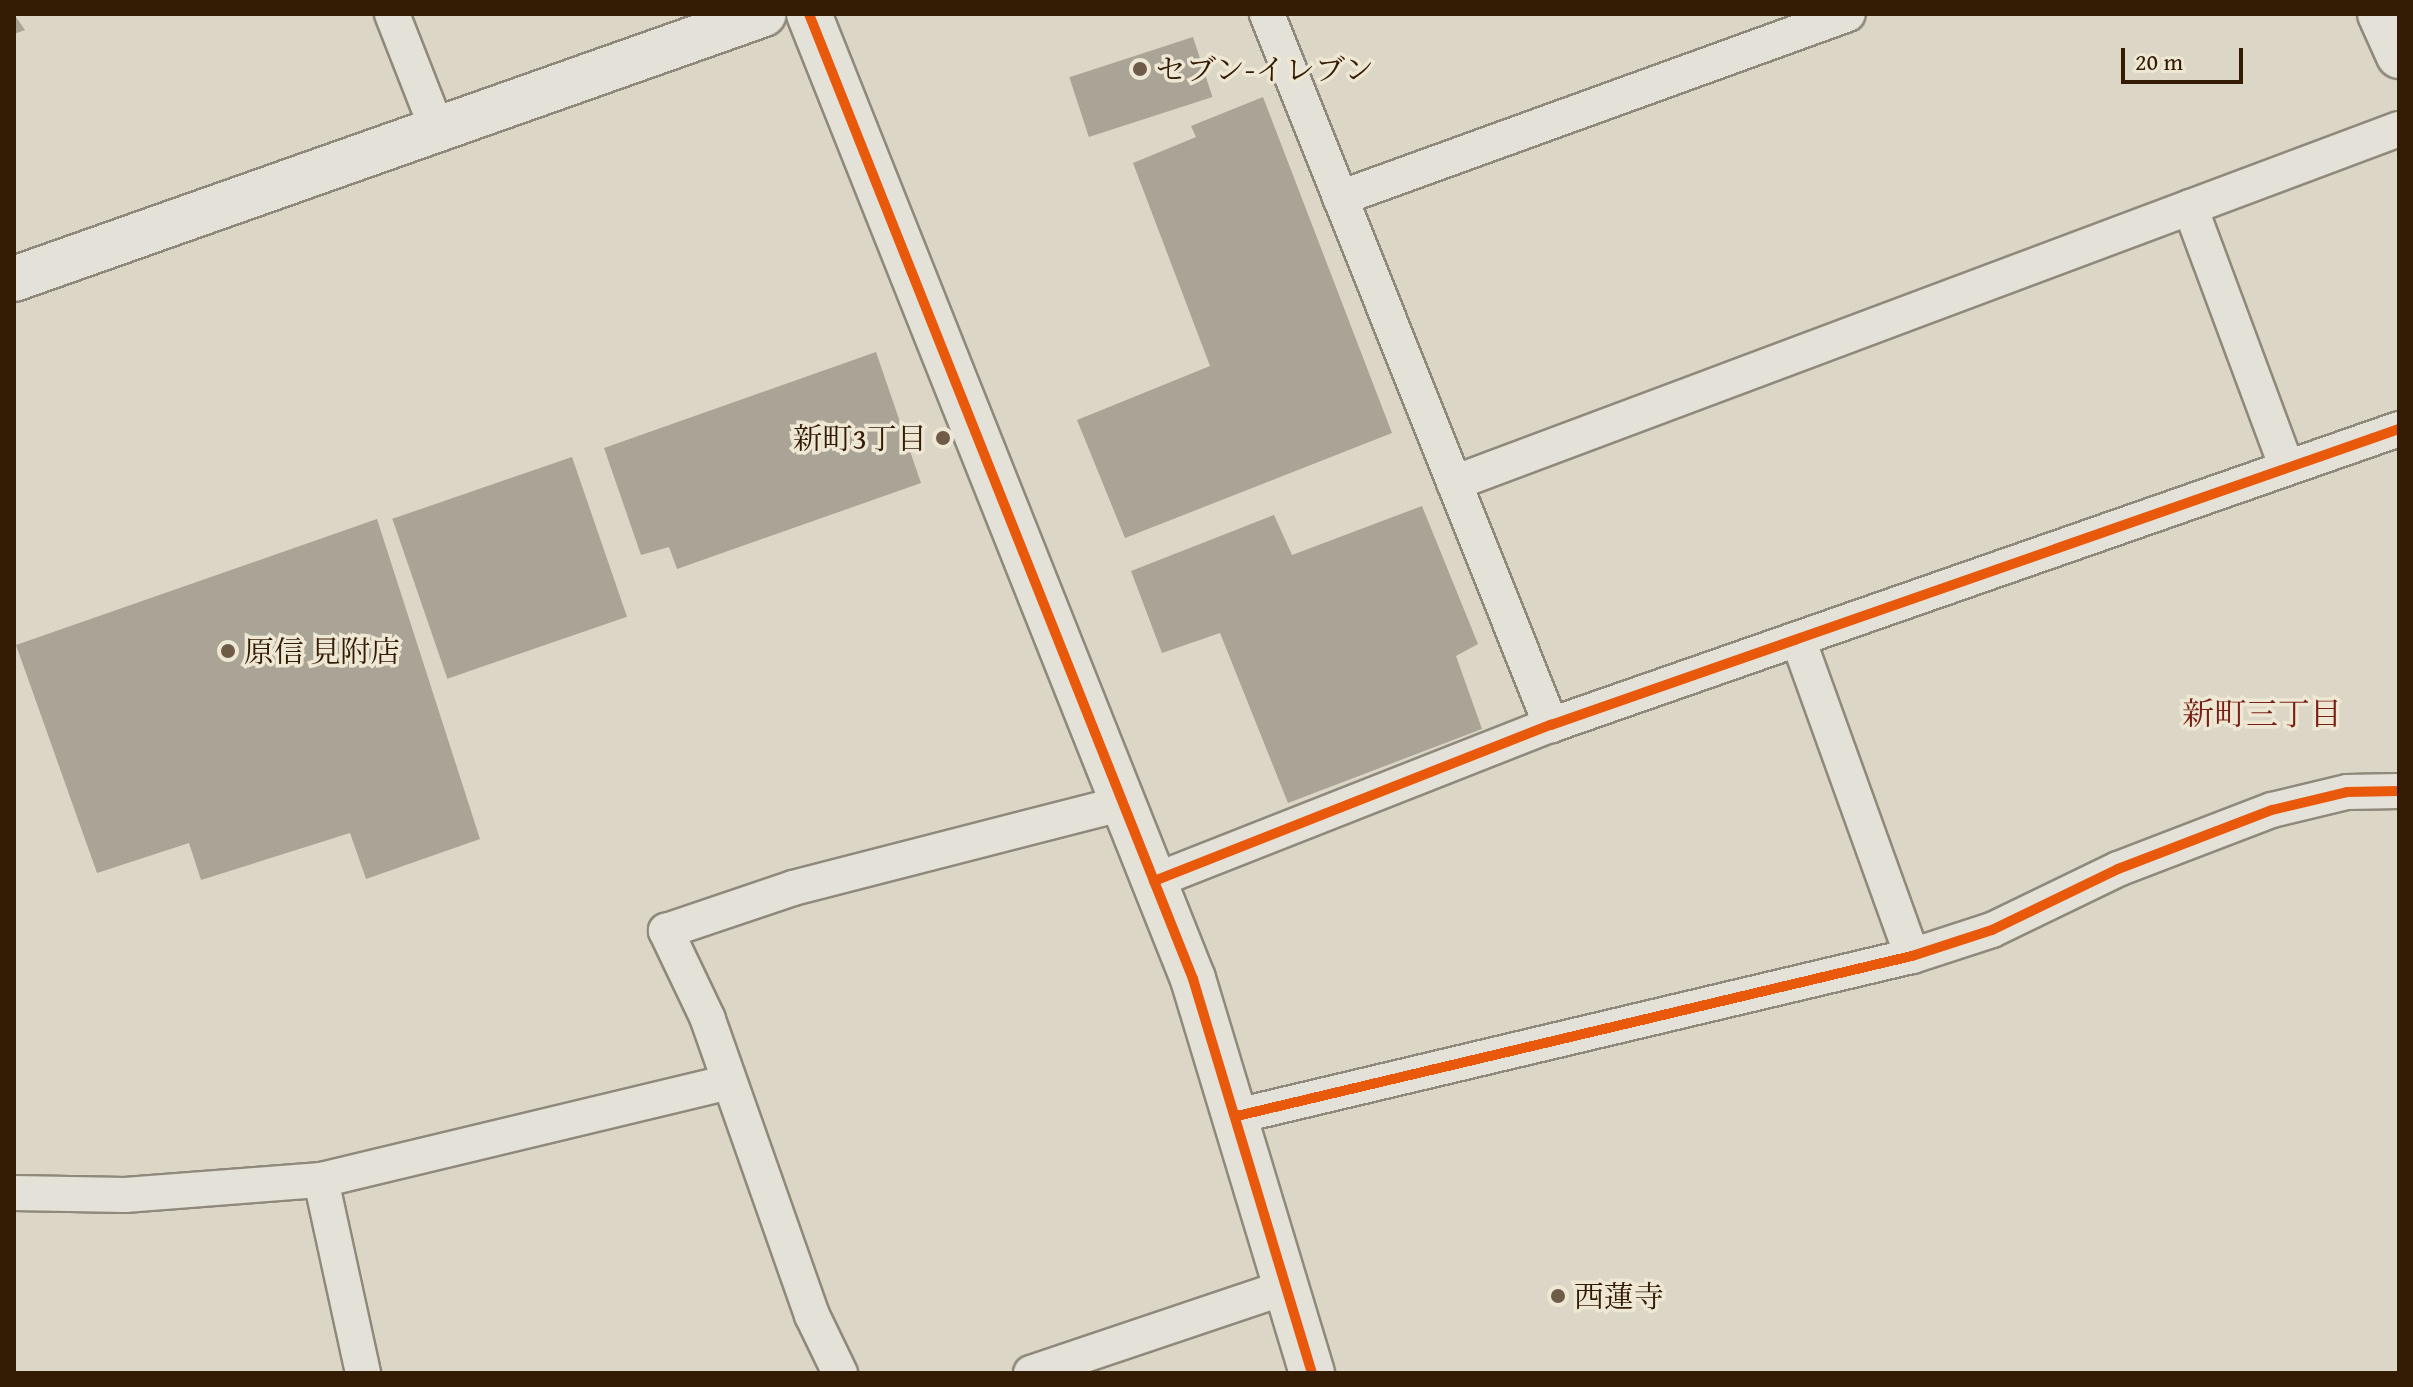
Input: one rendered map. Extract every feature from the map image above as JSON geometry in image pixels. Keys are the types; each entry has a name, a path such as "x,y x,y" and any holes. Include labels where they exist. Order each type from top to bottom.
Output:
{"street":[{"path":"392,14 437,129"},
{"path":"17,268 437,129 764,14"},
{"path":"809,14 1154,881 1237,1116 1312,1373"},
{"path":"1267,14 1551,725"},
{"path":"1340,198 1848,14"},
{"path":"2380,14 2399,56"},
{"path":"1454,483 2399,129"},
{"path":"2190,207 2287,468"},
{"path":"1154,881 1551,725 2399,429"},
{"path":"1798,639 1912,956"},
{"path":"1237,1116 1912,956 1992,930 2118,869 2272,810 2347,792 2399,791"},
{"path":"840,1373 812,1315 708,1019 666,931 793,888 1125,803"},
{"path":"14,1193 125,1195 321,1180 728,1082"},
{"path":"321,1180 363,1373"},
{"path":"1031,1373 1287,1287"}],"building":[{"path":"14,14 25,30 14,34"},
{"path":"1193,37 1212,97 1089,137 1069,77"},
{"path":"1263,97 1392,433 1125,538 1077,420 1210,366 1133,163 1196,137 1191,126"},
{"path":"876,352 921,483 677,569 669,547 641,555 604,448"},
{"path":"572,457 627,617 447,679 392,519"},
{"path":"1422,506 1478,644 1456,656 1482,729 1288,803 1220,633 1162,653 1131,571 1274,515 1292,555"},
{"path":"377,519 480,839 366,879 350,833 201,880 189,843 97,873 16,645"}],"cycle path":[{"path":"809,14 1193,979 1312,1373"},
{"path":"1154,881 1551,725 2399,429"},
{"path":"1237,1116 1912,956 1992,930 2118,869 2272,810 2347,792 2399,791"}],"place":[{"name":"セブン-イレブン","path":"1140,69"},
{"name":"新町3丁目","path":"943,438"},
{"name":"原信 見附店","path":"228,651"},
{"name":"西蓮寺","path":"1558,1296"}],"district":[{"name":"新町三丁目","path":"2262,714"}]}
